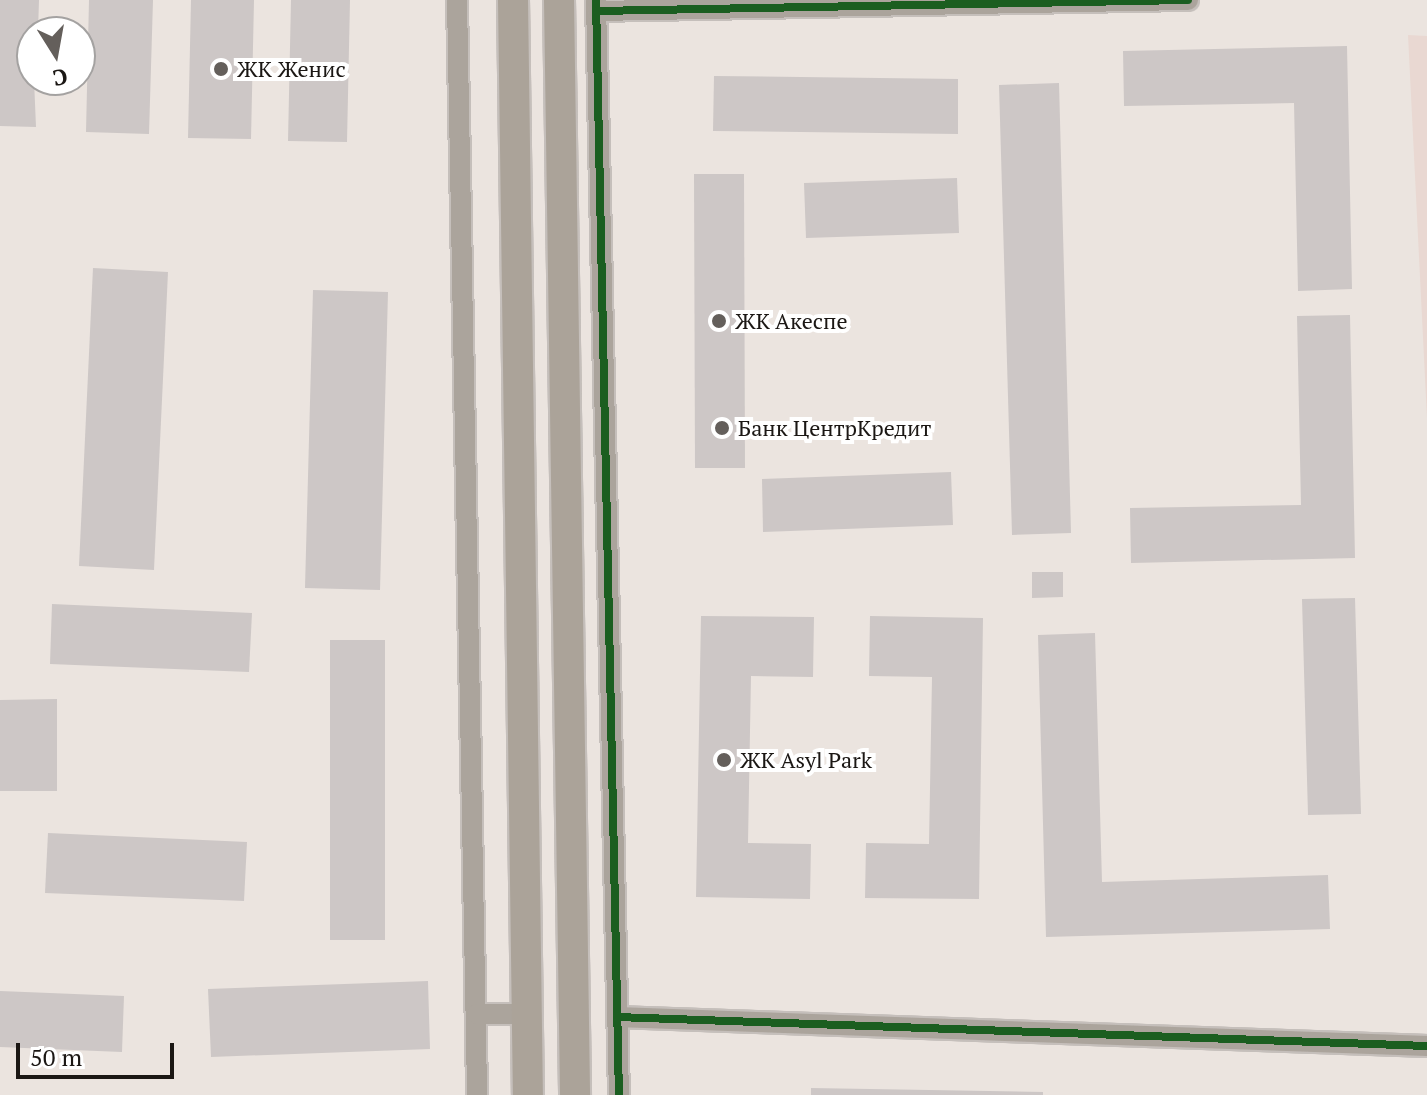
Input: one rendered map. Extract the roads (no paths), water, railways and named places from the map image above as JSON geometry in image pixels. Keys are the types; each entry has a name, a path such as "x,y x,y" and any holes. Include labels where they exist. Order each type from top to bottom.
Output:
{"main road":[{"path":"513,0 528,1095"},
{"path":"559,0 575,1095"},
{"path":"515,164 561,162"}],"street":[{"path":"457,0 480,1091"},
{"path":"619,1095 596,5 1188,0"},
{"path":"477,1014 527,1014"},
{"path":"617,1017 1427,1046"}],"place":[{"name":"ЖК Женис","path":"221,69"},
{"name":"ЖК Акеспе","path":"719,321"},
{"name":"Банк ЦентрКредит","path":"722,428"},
{"name":"ЖК Asyl Park","path":"724,760"}]}
